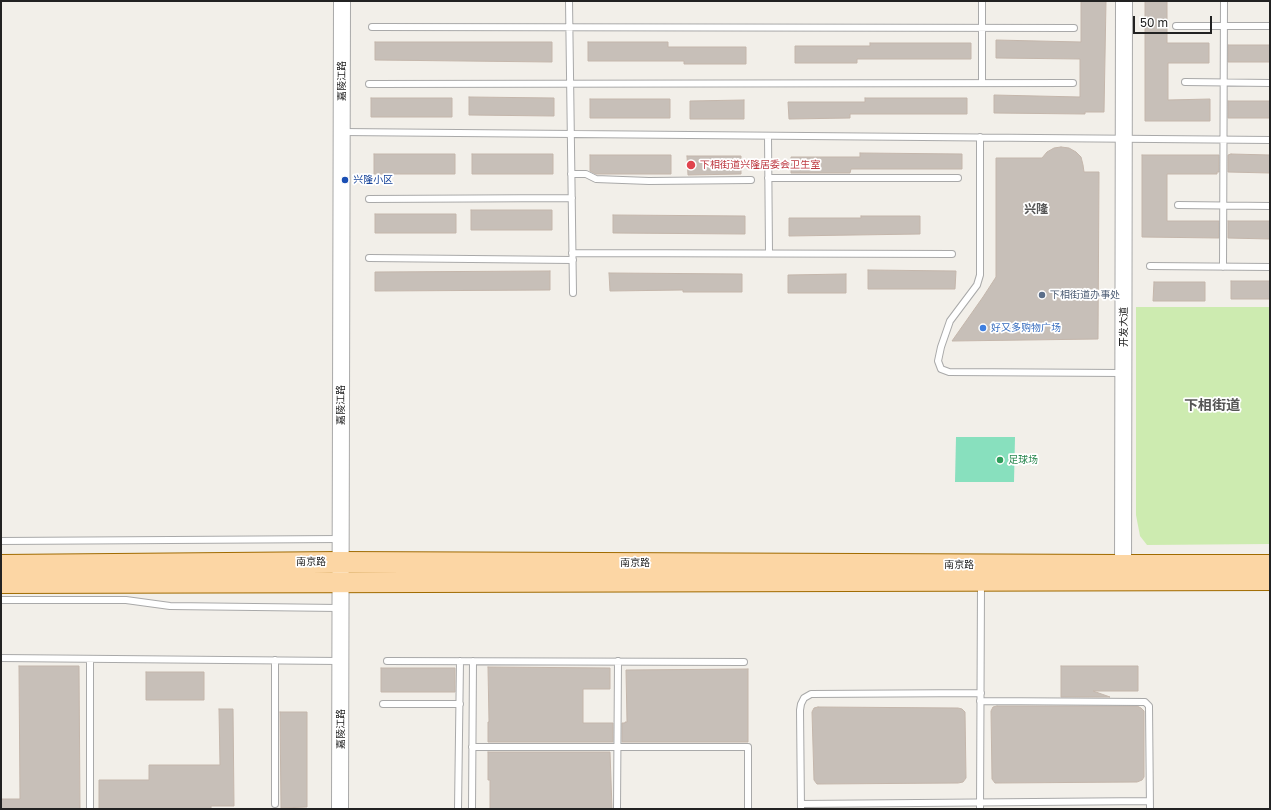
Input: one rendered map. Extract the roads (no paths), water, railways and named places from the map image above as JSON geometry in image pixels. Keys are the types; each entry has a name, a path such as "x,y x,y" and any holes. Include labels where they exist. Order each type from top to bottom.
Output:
{"main road":[{"name":"南京路","path":"1,565 340,562 1123,573 1270,580"},
{"name":"南京路","path":"1,583 981,580 1270,564"}],"street":[{"name":"嘉陵江路","path":"340,809 342,1"},
{"name":"开发大道","path":"1123,573 1124,1"}],"lane":[{"path":"569,1 573,292"},
{"path":"982,1 982,83"},
{"path":"1223,267 1224,1"},
{"path":"1176,26 1270,26"},
{"path":"372,27 1074,28"},
{"path":"1185,82 1270,83"},
{"path":"369,84 1073,83"},
{"path":"342,132 1270,140"},
{"path":"768,136 769,254"},
{"path":"980,137 980,275 977,285 950,321 940,347 938,361 941,369 949,372 1124,373"},
{"path":"571,174 586,174 596,179 649,181 751,180"},
{"path":"768,178 958,178"},
{"path":"369,199 572,198"},
{"path":"1178,205 1270,206"},
{"path":"572,253 952,254"},
{"path":"369,258 573,260"},
{"path":"1150,266 1270,267"},
{"path":"1,541 341,540"},
{"path":"980,806 981,580"},
{"path":"1,600 126,600 170,606 341,608"},
{"path":"1,658 341,661"},
{"path":"90,659 90,809"},
{"path":"275,660 275,804"},
{"path":"387,661 744,662"},
{"path":"458,809 460,661"},
{"path":"472,809 473,661"},
{"path":"617,809 618,662"},
{"path":"980,693 811,694 804,698 800,710 801,806 980,806 1150,801"},
{"path":"980,701 1146,702 1149,706 1150,809"},
{"path":"383,704 460,704"},
{"path":"472,747 748,747 748,809"}],"place":[{"name":"下相街道兴隆居委会卫生室","path":"691,165"},
{"name":"兴隆小区","path":"345,180"},
{"name":"下相街道办事处","path":"1042,295"},
{"name":"好又多购物广场","path":"983,328"},
{"name":"足球场","path":"1000,460"}],"district":[{"name":"兴隆","path":"1036,209"},
{"name":"下相街道","path":"1212,406"}]}
